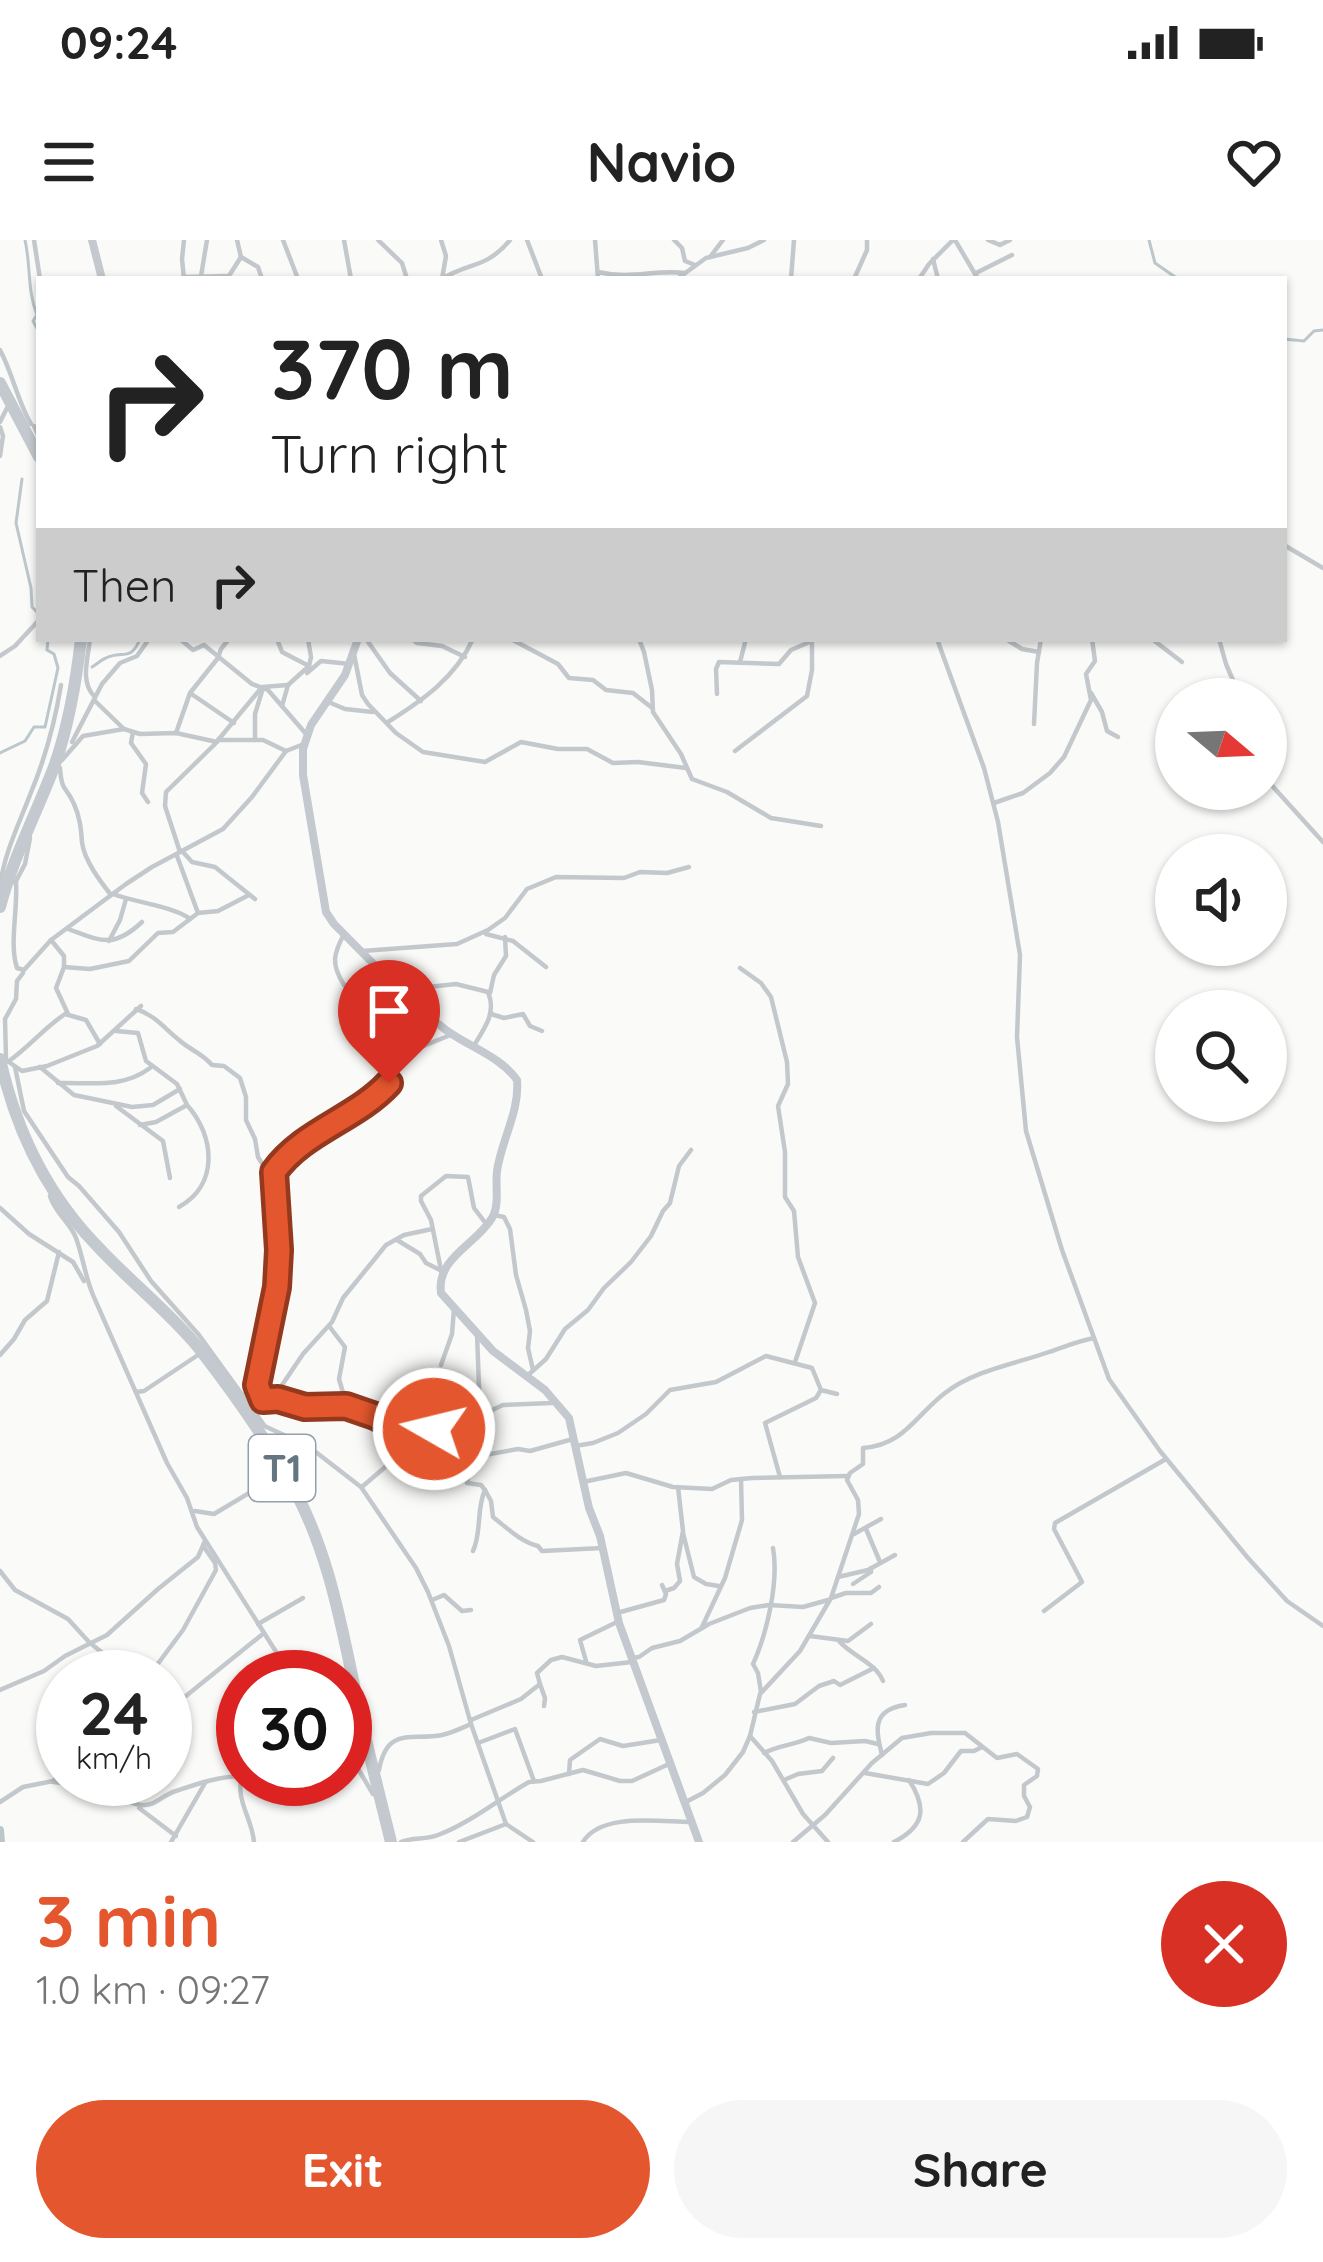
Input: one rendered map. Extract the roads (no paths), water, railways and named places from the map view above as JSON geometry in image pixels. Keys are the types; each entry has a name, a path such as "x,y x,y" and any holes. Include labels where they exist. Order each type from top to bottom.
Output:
{"highway":[{"path":"0,383 8,408 36,452"},
{"path":"0,907 36,809 59,763 84,642"},
{"name":"T1","path":"6,1060 22,1130 50,1184 90,1238 201,1353 258,1421 296,1491 339,1608 391,1842"}],"street":[{"path":"34,240 40,276"},
{"path":"92,240 101,276"},
{"path":"183,276 184,240"},
{"path":"201,276 207,240"},
{"path":"237,240 241,257 258,267 261,276"},
{"path":"283,240 297,276"},
{"path":"344,240 350,276"},
{"path":"378,240 402,263 406,276"},
{"path":"441,240 446,256 443,276"},
{"path":"450,276 485,263 510,240"},
{"path":"527,240 541,276"},
{"path":"595,240 598,276"},
{"path":"674,240 685,261 695,265"},
{"path":"710,257 723,240"},
{"path":"681,276 710,257 764,240"},
{"path":"791,276 794,240"},
{"path":"855,276 867,250 866,240"},
{"path":"921,276 954,240 977,276 1012,255"},
{"path":"988,240 1000,245 1010,240"},
{"path":"228,276 241,257"},
{"path":"933,259 937,276"},
{"path":"631,276 685,273"},
{"path":"0,350 36,429"},
{"path":"0,456 0,424 8,408 36,429"},
{"path":"1287,546 1323,568"},
{"path":"0,656 36,623"},
{"path":"85,642 86,686 124,729"},
{"path":"147,642 137,656 118,664 102,684 59,763 62,787 84,827 83,847 112,894 181,912 190,920"},
{"path":"184,642 193,650 204,645 263,688 306,740"},
{"path":"176,733 190,693 227,642"},
{"path":"278,642 282,652 309,666"},
{"path":"299,678 309,666 308,642"},
{"path":"360,642 306,740 302,775 324,905 330,919 400,990 517,1080 497,1169 494,1215 441,1272"},
{"path":"364,642 421,701"},
{"path":"416,642 442,646 464,657"},
{"path":"388,722 433,692 472,642"},
{"path":"517,642 558,664 569,677 633,694 651,707 692,779 727,792 771,818 821,826"},
{"path":"639,642 652,690 651,707"},
{"path":"740,662 745,642"},
{"path":"716,694 717,665 722,662 779,664 791,650 808,642"},
{"path":"735,751 805,698 812,642"},
{"path":"938,642 994,802 1020,955 1017,1037 1026,1131 1054,1228 1108,1379 1166,1459 1287,1601 1323,1626"},
{"path":"1011,642 1039,652"},
{"path":"1034,724 1041,642"},
{"path":"1093,642 1095,659 1086,674 1107,731 1118,737"},
{"path":"1156,642 1182,662"},
{"path":"1220,642 1232,678"},
{"path":"198,913 165,806 166,792 263,688 288,685 321,661 352,659"},
{"path":"352,659 368,704 424,753 489,761 520,742 587,749 613,763 686,768"},
{"path":"26,969 17,968 14,958 17,918 6,887 7,850 40,768 62,685"},
{"path":"282,706 288,685"},
{"path":"255,740 255,714 263,688"},
{"path":"190,693 233,723"},
{"path":"994,802 1023,793 1057,766 1087,712 1091,693"},
{"path":"348,709 362,694"},
{"path":"326,701 380,714"},
{"path":"59,763 83,736 124,729 218,741 270,742 286,751"},
{"path":"133,732 131,743 145,760 142,796 148,802"},
{"path":"306,740 286,751 214,836 112,894 51,940 17,981 16,999 5,1019 6,1060 24,1111 68,1177 119,1232 258,1421 308,1446 362,1487 432,1600 506,1825 533,1842"},
{"path":"1287,802 1323,842"},
{"path":"64,967 90,969 129,961 155,934 173,932 198,913 218,911 252,897 215,867 193,862 179,852"},
{"path":"362,951 451,945 505,918 527,889 556,877 616,878 640,872 667,874 689,867"},
{"path":"109,941 125,899"},
{"path":"68,928 109,941 125,936 142,922"},
{"path":"480,933 513,940 546,967"},
{"path":"344,934 334,959 344,986 357,989"},
{"path":"472,1047 491,1014 490,994 494,974 506,956 506,938"},
{"path":"51,940 63,951 64,967 56,988 68,1014 89,1023 100,1044"},
{"path":"740,968 766,989 787,1062 788,1084 778,1099 785,1152 784,1197 794,1211 798,1257 815,1303 795,1362"},
{"path":"400,990 456,984 490,994"},
{"path":"6,1060 22,1071 100,1044 138,1008 212,1065 223,1065 239,1076 246,1097 246,1120 258,1157 272,1180"},
{"path":"6,1060 26,1050 38,1034 68,1014"},
{"path":"491,1014 503,1018 523,1014 530,1026 542,1030"},
{"path":"116,1031 138,1034 144,1059 177,1084 206,1132 202,1186 179,1207"},
{"path":"258,1421 257,1382 279,1258 272,1180 277,1167 383,1090 411,1051 453,1034"},
{"path":"40,1067 74,1095 114,1104 148,1107 180,1089"},
{"path":"58,1083 118,1083 151,1067"},
{"path":"114,1104 164,1144 170,1178"},
{"path":"140,1125 187,1106"},
{"path":"530,1374 651,1236 669,1205 679,1166 691,1150"},
{"path":"487,1225 474,1208 470,1178 443,1178 421,1197 431,1220 442,1293 493,1351 530,1374 569,1418 631,1660 699,1842"},
{"path":"50,1184 54,1208 74,1232 83,1272 215,1563 216,1570 182,1632 166,1650"},
{"path":"0,1208 77,1267 92,1293"},
{"path":"494,1215 504,1217 510,1229 528,1320 530,1374"},
{"path":"278,1399 279,1389 303,1354 329,1326 346,1294 386,1245 432,1229"},
{"path":"395,1239 441,1272"},
{"path":"0,1355 25,1320 44,1305 59,1252"},
{"path":"441,1365 452,1334 454,1309"},
{"path":"329,1326 345,1346 338,1379 347,1406"},
{"path":"477,1334 480,1415"},
{"path":"583,1482 623,1473 678,1487 715,1489 741,1479 848,1476 863,1464 862,1448 883,1446 903,1433 946,1392 990,1370 1094,1338"},
{"path":"136,1392 201,1353"},
{"path":"242,1394 305,1407 347,1406 375,1416 408,1438 429,1465 454,1465 518,1450 593,1443 646,1414 672,1389 716,1382 766,1355 812,1368 821,1390"},
{"path":"821,1390 837,1394"},
{"path":"780,1477 765,1423 816,1398 821,1390"},
{"path":"408,1438 469,1422 512,1404 558,1402"},
{"path":"362,1487 408,1438 413,1413 428,1408"},
{"path":"469,1422 475,1457 467,1483 485,1490 493,1517 542,1551 602,1548"},
{"path":"1044,1611 1082,1582 1055,1523 1166,1459"},
{"path":"191,1510 214,1514 284,1472"},
{"path":"761,1692 810,1636 830,1599 854,1534 859,1505 848,1476"},
{"path":"702,1627 721,1587 742,1520 741,1479"},
{"path":"678,1487 694,1577 721,1587"},
{"path":"473,1551 485,1490"},
{"path":"854,1534 880,1519"},
{"path":"866,1529 880,1564"},
{"path":"586,1663 580,1640 618,1617 664,1600 663,1588 680,1582 677,1564 683,1533"},
{"path":"205,1544 275,1650"},
{"path":"0,1690 92,1644 198,1557 205,1544"},
{"path":"684,1803 727,1773 750,1736 761,1692 752,1664 764,1633 776,1568 773,1548"},
{"path":"838,1577 895,1555"},
{"path":"849,1592 871,1568"},
{"path":"0,1571 15,1590 68,1619 99,1650"},
{"path":"850,1575 854,1584"},
{"path":"544,1706 537,1673 551,1660 566,1657 603,1666 631,1660 750,1608 803,1607 849,1592 867,1594 879,1587"},
{"path":"432,1600 444,1595 462,1611 471,1610"},
{"path":"258,1624 303,1598"},
{"path":"810,1636 851,1641 872,1624"},
{"path":"192,1691 264,1633"},
{"path":"839,1641 883,1681"},
{"path":"754,1712 795,1704 829,1682 840,1685 874,1668"},
{"path":"376,1786 382,1755 392,1743 418,1735 440,1736 521,1700 539,1684"},
{"path":"881,1755 875,1729 896,1706 905,1705"},
{"path":"478,1744 515,1729 535,1780"},
{"path":"793,1842 902,1738 965,1733 997,1757 1017,1754 1039,1772 1024,1785 1028,1817 988,1819 963,1842"},
{"path":"750,1736 828,1842"},
{"path":"568,1775 570,1760 600,1738 623,1746 661,1739"},
{"path":"764,1753 808,1738 878,1744"},
{"path":"865,1773 928,1784 962,1751 982,1747"},
{"path":"784,1780 818,1772 832,1758"},
{"path":"401,1842 435,1840 535,1780 588,1770 627,1781 669,1764"},
{"path":"192,1787 216,1779"},
{"path":"894,1842 911,1833 921,1814 919,1797 909,1780"},
{"path":"137,1806 174,1839 206,1783"},
{"path":"0,1802 36,1785"},
{"path":"372,1793 383,1808"},
{"path":"243,1806 254,1842"},
{"path":"583,1842 593,1829 615,1822 691,1822"},
{"path":"459,1842 506,1825"}],"waterway":[{"path":"25,240 36,311"},
{"path":"1149,240 1155,263 1174,276"},
{"path":"36,316 36,326"},
{"path":"1287,339 1304,341 1314,331 1323,330"},
{"path":"22,479 16,523 36,611"},
{"path":"0,753 25,741 34,727 45,727 58,668 54,654 47,650 48,642"},
{"path":"92,667 130,653 139,642"},
{"path":"0,1830 1,1842"}]}
